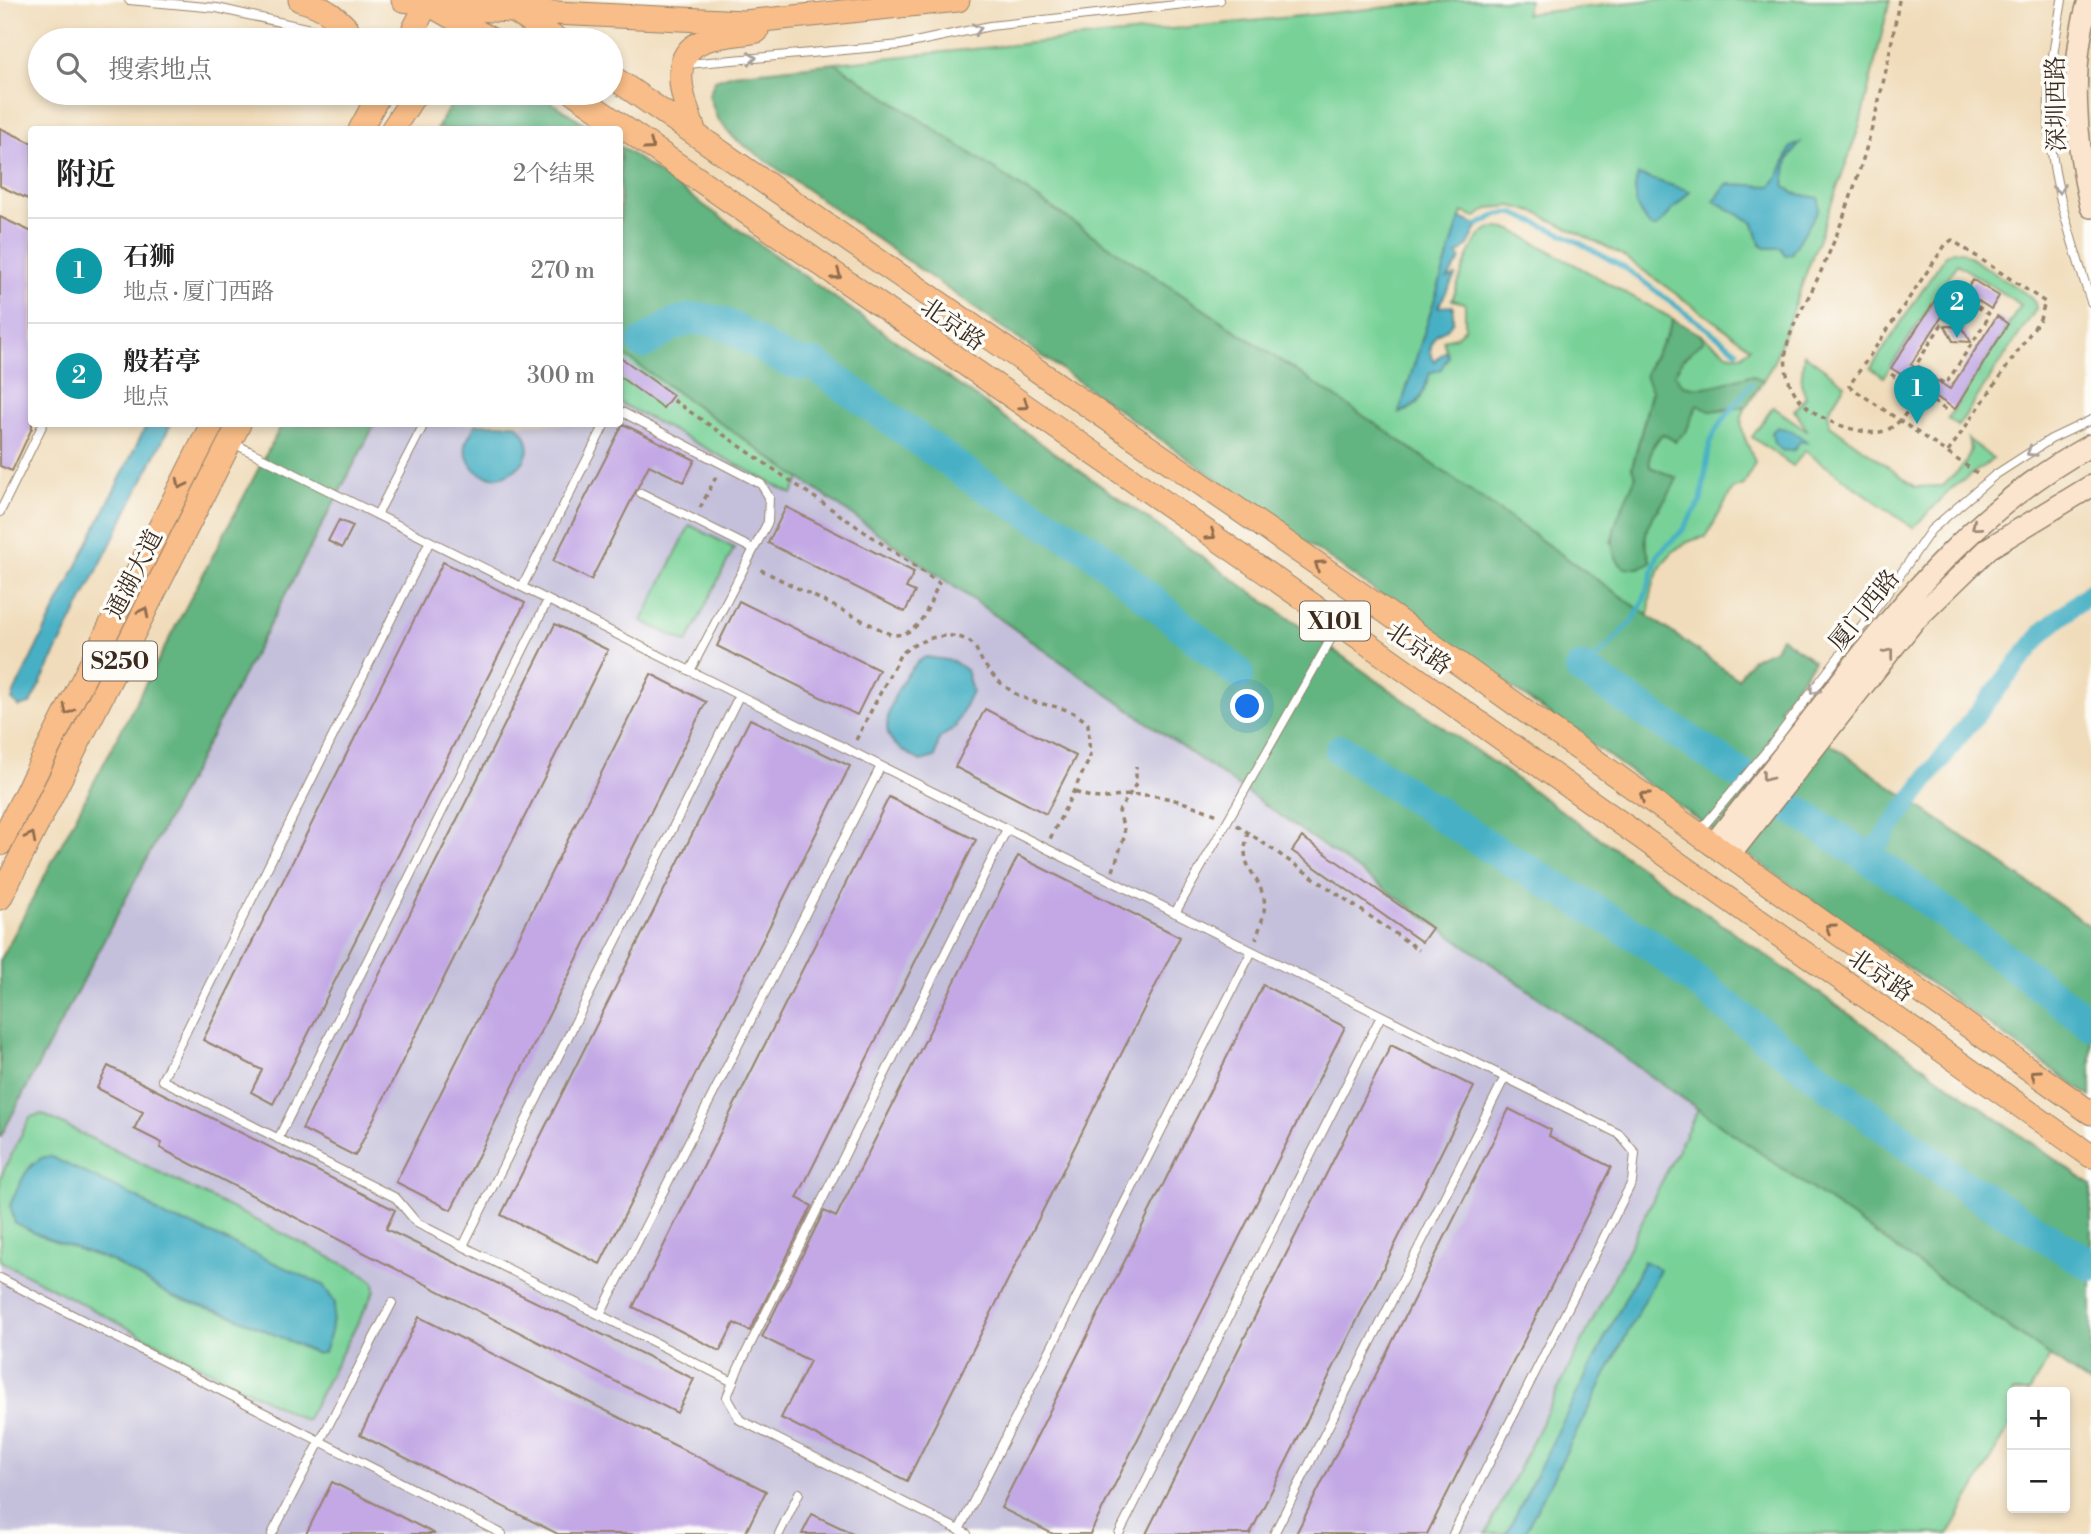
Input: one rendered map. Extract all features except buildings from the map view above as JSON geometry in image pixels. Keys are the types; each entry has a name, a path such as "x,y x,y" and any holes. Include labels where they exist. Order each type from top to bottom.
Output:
{"main road":[{"path":"300,0 328,12 347,28"},
{"path":"403,0 428,2 466,18 513,6 744,22 958,0"},
{"path":"414,28 428,2"},
{"path":"513,6 542,28"},
{"path":"695,133 682,96 684,65 695,45 766,29 802,17"},
{"name":"北京路","path":"623,84 1358,592 2091,1113"},
{"name":"北京路","path":"591,105 622,126"},
{"path":"363,126 382,110"},
{"name":"北京路","path":"623,127 1340,624 2091,1156"},
{"name":"通湖大道","path":"0,844 210,427"},
{"name":"通湖大道","path":"0,898 235,433"}],"street":[{"name":"深圳西路","path":"2089,0 2078,72 2078,125 2091,207"},
{"name":"厦门西路","path":"1714,845 1909,594 1963,537 2043,473 2091,445"},
{"name":"厦门西路","path":"1787,754 1913,622 1989,548 2091,486"}],"lane":[{"path":"129,0 217,8 303,28"},
{"path":"684,65 901,45 990,26 1220,0"},
{"path":"2062,0 2049,98 2053,153 2064,215 2091,302"},
{"path":"623,413 761,484 769,497 768,522 690,671"},
{"path":"1714,845 1787,754 1886,595 1931,530 1987,481 2051,439 2091,420"},
{"path":"0,512 42,427"},
{"path":"377,515 422,427"},
{"path":"522,587 603,427"},
{"path":"235,433 377,515 1619,1134 1636,1153 1632,1182 1453,1534"},
{"path":"0,484 11,489"},
{"path":"641,493 754,549"},
{"path":"430,541 162,1080 396,1198 417,1223 733,1382"},
{"path":"1175,913 1358,592"},
{"path":"278,1139 548,600"},
{"path":"463,1246 739,696"},
{"path":"600,1315 881,766"},
{"path":"1007,829 727,1398 740,1420 963,1532 1252,951"},
{"path":"1119,1534 1381,1016"},
{"path":"1275,1534 1505,1077"},
{"path":"0,1278 502,1534"},
{"path":"272,1534 392,1303"},
{"path":"779,1534 799,1493"}],"path":[{"path":"1899,0 1877,116 1821,271 1791,329 1787,364 1788,378 1797,395 1817,416 1867,432 1881,433 1900,421 1920,391"},
{"path":"1948,452 2040,319 2045,302 1952,240 1946,244 1849,386 1987,481"},
{"path":"1960,295 1990,314 1946,384 1931,375 1916,365 1960,295"},
{"path":"1891,374 1949,412"},
{"path":"673,400 939,583 920,623 903,635 892,635 746,563"},
{"path":"694,519 723,463"},
{"path":"850,751 900,655 929,639 957,637 971,642 983,663 1007,689 1023,698 1077,713 1088,724 1090,758 1045,848"},
{"path":"1109,880 1125,834 1119,811 1137,777 1136,766"},
{"path":"1075,792 1103,801 1129,794 1158,796 1229,819 1419,950"},
{"path":"1248,832 1243,853 1264,896 1264,912 1252,951"}],"shaded area":[{"path":"623,354 1698,1109 1486,1534 0,1534 0,1138 373,427 623,427"}],"green space":[{"path":"1458,0 1529,0 1525,14 1652,0 1890,0 1859,128 1773,364 1763,380 1751,375 1717,386 1701,388 1682,385 1674,373 1683,359 1703,341 1701,335 1727,353 1742,356 1750,347 1619,253 1537,213 1512,206 1490,208 1476,217 1462,212 1400,413 1415,406 1430,373 1448,357 1443,340 1456,337 1465,328 1465,303 1452,300 1476,241 1482,234 1494,228 1512,230 1673,319 1667,340 1649,364 1652,390 1632,468 1636,476 1611,542 1644,544 1647,521 1660,508 1677,478 1650,467 1648,454 1662,434 1694,414 1697,405 1722,411 1747,406 1743,414 1742,428 1755,463 1744,485 1733,489 1706,537 1680,547 1662,564 1653,588 1649,616 1392,436 835,63"},
{"path":"835,63 1386,431 1738,679 1752,659 1775,649 1781,637 1814,661 1779,708 2091,927 2091,1097 734,138 717,118 709,95 715,80 733,74"},
{"path":"450,105 555,105 589,126 439,126"},
{"path":"623,148 2091,1185 2091,1385 623,354"},
{"path":"1953,251 1960,251 2028,295 2035,303 2036,309 1958,426 1948,419 2021,305 1957,264 1884,377 1871,368 1945,256"},
{"path":"1673,319 1701,335 1703,341 1683,359 1675,373 1682,385 1717,385 1751,375 1763,380 1747,406 1710,411 1697,405 1686,432 1675,441 1662,434 1656,442 1650,453 1650,467 1677,478 1648,526 1646,548 1651,562 1640,568 1624,568 1616,559 1613,536 1620,511 1636,476 1632,468 1652,391 1645,376"},
{"path":"623,354 800,479 792,494 623,405"},
{"path":"1804,354 1845,384 1828,412 1830,425 1916,487 1943,486 1965,464 1971,449 1968,439 1993,459 1951,489 1913,528 1805,451 1793,466 1752,437 1773,407 1808,431 1794,410 1806,397 1801,383"},
{"path":"280,427 373,427 0,1138 0,961"},
{"path":"690,525 734,548 687,643 642,621"},
{"path":"1698,1109 2050,1356 2032,1387 2007,1387 2007,1431 1949,1534 1486,1534"},
{"path":"42,1114 364,1274 374,1282 375,1290 306,1421 0,1261 0,1178 30,1117"}],"water":[{"path":"1800,143 1788,160 1784,185 1793,193 1819,198 1819,209 1791,254 1785,255 1781,248 1766,248 1760,244 1754,223 1714,201 1727,184 1771,186 1778,177 1791,147"},
{"path":"1638,175 1690,191 1657,227 1651,227 1638,209 1635,190"},
{"path":"1460,218 1478,225 1468,246 1457,255 1461,259 1448,278 1455,276 1438,307 1453,306 1453,321 1434,338 1430,352 1434,361 1446,351 1448,357 1441,369 1430,373 1417,403 1399,413"},
{"path":"146,427 169,427 30,704 19,707 12,700"},
{"path":"474,427 518,427 527,439 527,453 521,465 509,473 495,477 481,474 470,464 465,444"},
{"path":"1777,427 1792,431 1809,443 1800,441 1794,450 1783,451 1774,443 1772,432"},
{"path":"926,657 953,661 966,670 972,691 955,727 939,739 935,757 921,761 893,742 887,723 893,701 904,678"},
{"path":"49,1156 140,1199 166,1218 189,1224 323,1285 335,1303 331,1332 324,1352 317,1354 236,1317 173,1297 111,1261 44,1237 15,1223 10,1205 20,1182 35,1162"},
{"path":"1644,1261 1660,1270 1524,1534 1506,1534"}],"waterway":[{"path":"1478,225 1499,214 1513,213 1565,235 1625,268 1737,351"},
{"path":"643,343 675,324 705,319 731,327 783,358 796,363 815,365 975,480 1090,549 1238,673"},
{"path":"1581,669 1604,651 1634,619 1644,600 1658,554 1682,531 1701,501 1710,443 1717,428 1751,384"},
{"path":"1868,858 1955,741 2045,630 2091,592"},
{"path":"1581,669 1900,879 2091,1024"},
{"path":"1341,750 1496,851 1647,942 1768,1039 1960,1183 2091,1265"}],"place":[{"name":"般若亭","path":"1957,338"},
{"name":"石狮","path":"1917,424"}]}
